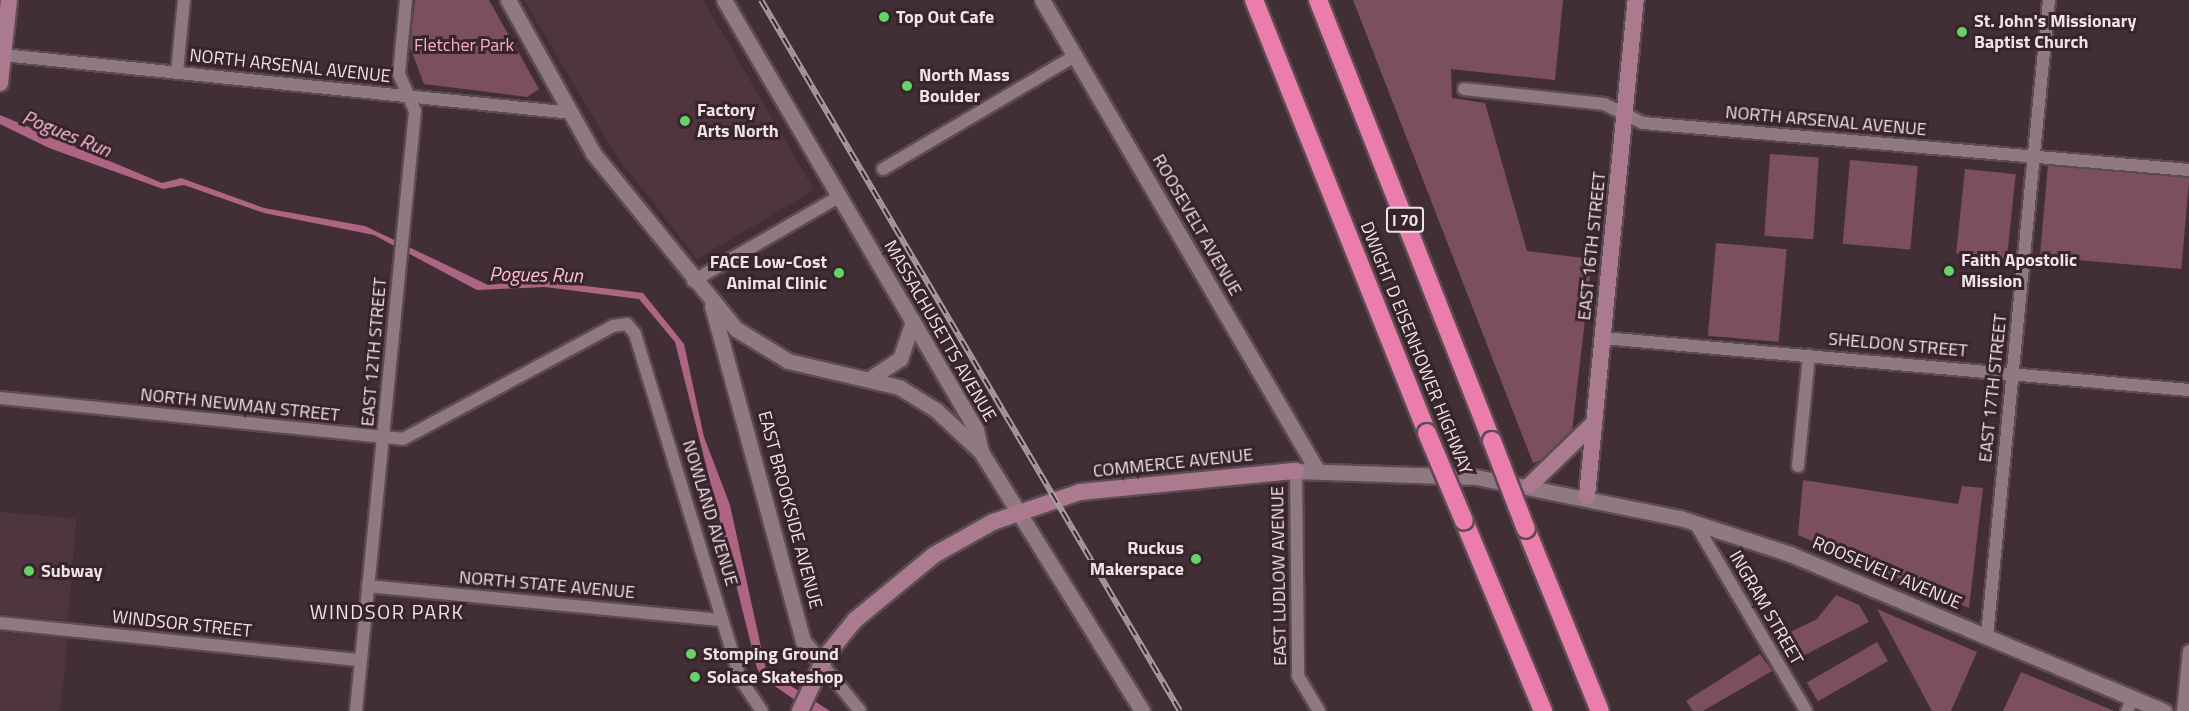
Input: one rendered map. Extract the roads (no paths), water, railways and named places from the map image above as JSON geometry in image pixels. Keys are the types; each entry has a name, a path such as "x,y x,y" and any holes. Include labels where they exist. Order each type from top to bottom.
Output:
{"highway":[{"name":"DWIGHT D EISENHOWER HIGHWAY","path":"1254,0 1427,433 1543,711"},
{"name":"DWIGHT D EISENHOWER HIGHWAY","path":"1318,0 1600,711"}],"main road":[{"path":"0,83 9,0"},
{"name":"EAST 16TH STREET","path":"1587,496 1636,0"},
{"path":"1530,485 1594,423"},
{"name":"COMMERCE AVENUE","path":"822,664 849,626 903,578 956,541 1017,511 1071,494 1127,485 1296,471"},
{"path":"800,711 822,664"}],"street":[{"path":"177,72 184,0"},
{"name":"EAST 12TH STREET","path":"356,711 415,111 399,74 406,0"},
{"name":"EAST BROOKSIDE AVENUE","path":"508,0 610,176 693,281 736,329 773,355 872,377 920,398 981,452"},
{"name":"MASSACHUSETTS AVENUE","path":"724,0 976,430 981,452 1142,711"},
{"name":"ROOSEVELT AVENUE","path":"1042,0 1317,470"},
{"name":"EAST 17TH STREET","path":"1987,636 2049,0"},
{"name":"NORTH ARSENAL AVENUE","path":"3,55 572,113"},
{"path":"884,169 1075,56"},
{"name":"NORTH ARSENAL AVENUE","path":"1464,88 1604,104 1643,123 2189,170"},
{"path":"693,281 840,196"},
{"name":"EAST BROOKSIDE AVENUE","path":"712,304 803,641 860,711"},
{"path":"872,377 900,359 913,321"},
{"name":"NORTH NEWMAN STREET","path":"0,398 403,440 616,324 627,324"},
{"name":"NOWLAND AVENUE","path":"627,324 635,334 743,685 762,711"},
{"name":"SHELDON STREET","path":"1603,338 2189,390"},
{"path":"1798,466 1809,356"},
{"name":"COMMERCE AVENUE","path":"1296,471 1424,472 1530,485 1587,496"},
{"name":"EAST LUDLOW AVENUE","path":"1296,471 1298,676 1318,711"},
{"name":"ROOSEVELT AVENUE","path":"1587,496 1695,523 1790,554 1987,636 2130,704 2164,711"},
{"name":"INGRAM STREET","path":"1695,523 1806,711"},
{"name":"NORTH STATE AVENUE","path":"368,586 722,620"},
{"name":"WINDSOR STREET","path":"0,623 361,660"},
{"path":"2183,711 2189,651"}],"railway":[{"path":"761,0 1180,711"}],"place":[{"name":"Top Out Cafe","path":"884,17"},
{"name":"St. John's Missionary Baptist Church","path":"1962,32"},
{"name":"North Mass Boulder","path":"907,86"},
{"name":"Factory Arts North","path":"685,121"},
{"name":"Faith Apostolic Mission","path":"1949,271"},
{"name":"FACE Low-Cost Animal Clinic","path":"839,273"},
{"name":"Ruckus Makerspace","path":"1196,559"},
{"name":"Subway","path":"29,571"},
{"name":"Stomping Ground","path":"691,654"},
{"name":"Solace Skateshop","path":"695,677"}],"district":[{"name":"WINDSOR PARK","path":"387,611"}],"park label":[{"name":"Fletcher Park","path":"464,45"}],"water label":[{"name":"Pogues Run","path":"67,133"},
{"name":"Pogues Run","path":"536,274"}]}
